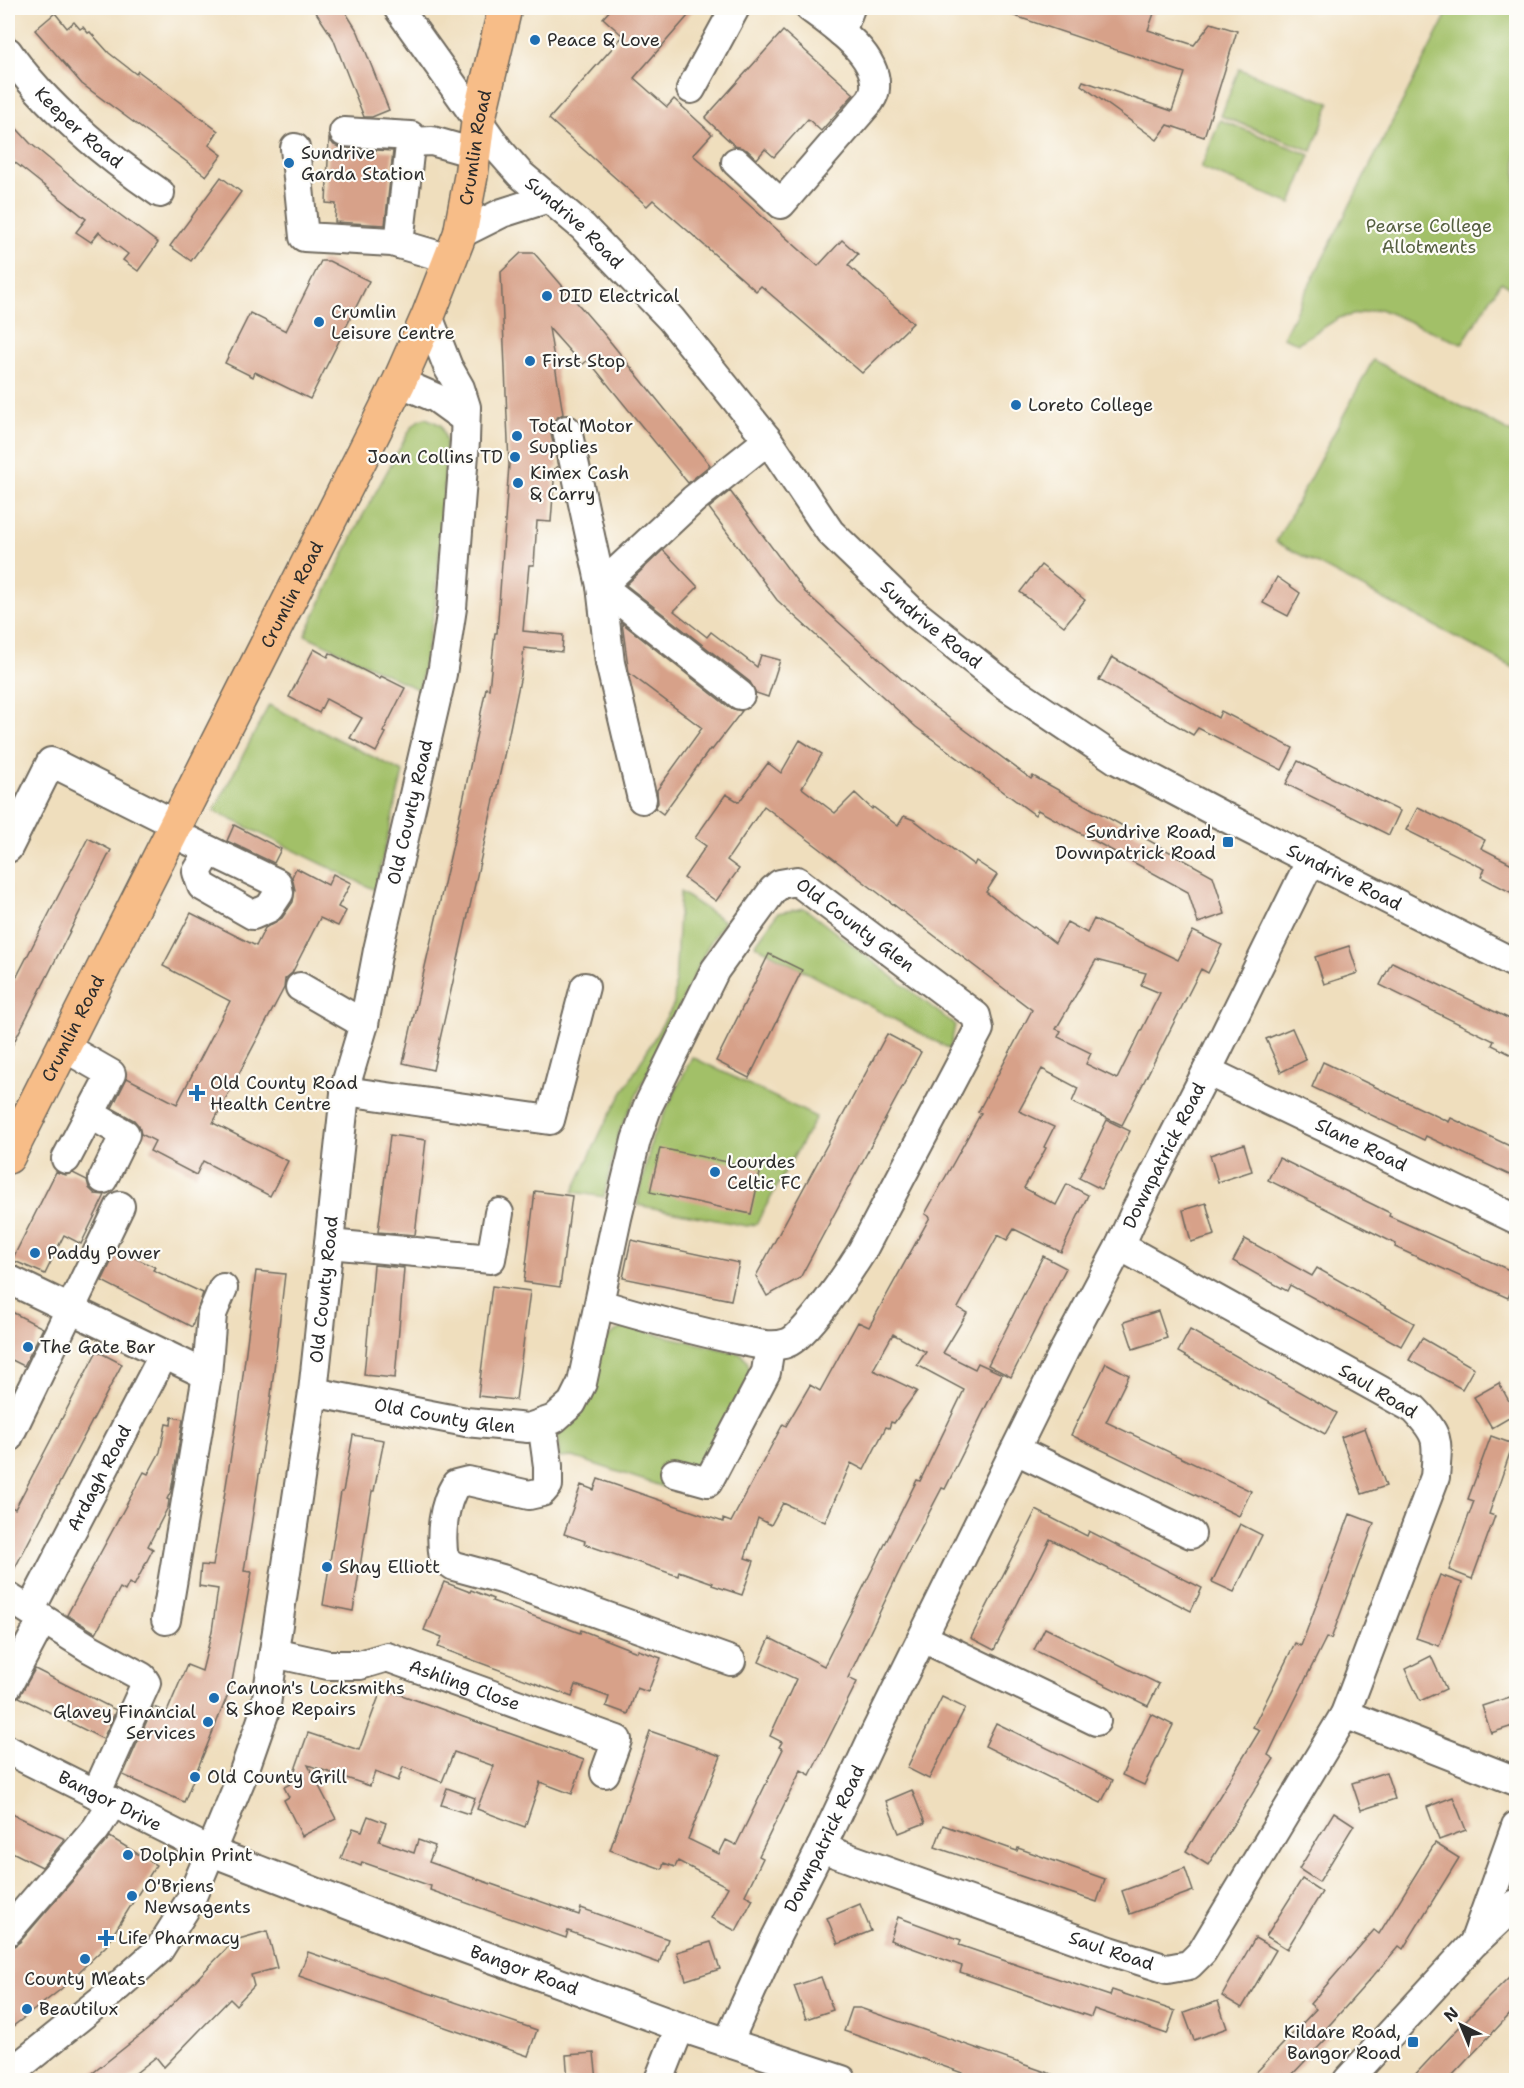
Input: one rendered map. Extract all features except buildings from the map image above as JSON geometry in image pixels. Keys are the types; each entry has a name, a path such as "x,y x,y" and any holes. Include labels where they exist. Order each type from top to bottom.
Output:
{"main road":[{"name":"Crumlin Road","path":"10,1146 64,1047 399,382 428,316 455,246 476,137 505,8"}],"street":[{"name":"Sundrive Road","path":"398,8 476,137 583,227 671,319 768,440 830,532 914,612 1005,685 1117,760 1516,964"},
{"path":"691,89 735,8"},
{"path":"736,162 781,204 870,101 875,88 869,61 846,20 810,8"},
{"name":"Keeper Road","path":"8,52 22,73 42,95 130,173 160,193"},
{"path":"344,132 411,136 399,244"},
{"path":"411,142 476,137"},
{"path":"295,148 304,237 455,246 502,213 549,198"},
{"name":"Old County Road","path":"8,2075 115,1989 159,1950 190,1901 212,1852 265,1711 313,1392 345,1090 364,1024 378,950 442,674 452,608 466,407 428,316"},
{"path":"399,382 436,398 465,419"},
{"path":"567,430 601,586 610,663 642,799"},
{"path":"601,586 694,499 768,440"},
{"path":"601,586 740,695"},
{"path":"8,848 51,762 173,828 209,852"},
{"name":"Downpatrick Road","path":"728,2042 776,1937 1064,1351 1120,1246 1311,860"},
{"name":"Old County Glen","path":"313,1392 466,1422 528,1428 554,1419 572,1403 582,1383 617,1218 636,1140 647,1108 715,970 773,890 780,884 797,881 976,1016 979,1029 862,1251 840,1286 811,1322 790,1343 770,1346"},
{"path":"300,987 364,1024"},
{"path":"345,1090 550,1120 585,987"},
{"path":"64,1047 111,1074 66,1159"},
{"name":"Slane Road","path":"1207,1071 1516,1219"},
{"path":"90,1114 125,1134 103,1179"},
{"path":"8,1438 120,1206"},
{"path":"329,1244 491,1259 499,1213"},
{"name":"Saul Road","path":"821,1848 1110,1951 1167,1969 1189,1965 1202,1952 1345,1714 1435,1478 1437,1437 1414,1408 1120,1246"},
{"path":"8,1279 207,1375"},
{"path":"166,1620 207,1375 212,1314 223,1288"},
{"path":"600,1304 693,1330 770,1346 766,1372 708,1482 675,1473"},
{"name":"Ardagh Road","path":"8,1685 28,1606 164,1354"},
{"path":"539,1426 544,1437 548,1485 542,1491 529,1496 468,1481 456,1484 448,1496 441,1540 444,1559 454,1566 502,1579 731,1661"},
{"path":"1016,1450 1191,1534"},
{"path":"8,1931 96,1829 146,1683 142,1677 89,1648 28,1606"},
{"path":"923,1638 1096,1721"},
{"name":"Ashling Close","path":"274,1653 328,1665 360,1665 387,1657 617,1740 605,1773"},
{"path":"1345,1714 1516,1781"},
{"name":"Bangor Drive","path":"8,1750 212,1852"},
{"path":"1473,1944 1516,1826"},
{"name":"Bangor Road","path":"212,1852 398,1924 680,2027 842,2080"},
{"path":"1348,2080 1473,1944 1516,1904"},
{"path":"659,2080 680,2027"}],"green space":[{"name":"Pearse College Allotments","path":"1450,8 1516,8 1516,291 1501,282 1462,344 1380,309 1339,318 1298,343 1283,337"},
{"path":"1239,69 1330,103 1312,151 1221,116"},
{"path":"1220,120 1310,155 1291,204 1201,168"},
{"path":"1373,360 1516,435 1516,669 1276,542"},
{"path":"426,418 441,425 446,441 435,607 419,690 305,635 362,517 411,428 419,420"},
{"path":"269,705 403,772 375,890 214,811"},
{"path":"680,892 724,921 708,946 619,1132 604,1197 573,1192 604,1125 674,1004"},
{"path":"804,908 955,1025 950,1049 755,945 778,913"},
{"name":"Lourdes Celtic FC","path":"692,1057 816,1117 756,1224 747,1226 637,1205 652,1139"},
{"path":"623,1328 742,1354 751,1374 705,1466 679,1465 667,1488 573,1457 559,1458 558,1430 607,1338"}],"place":[{"name":"Peace & Love","path":"535,40"},
{"name":"Sundrive Garda Station","path":"289,163"},
{"name":"DID Electrical","path":"547,296"},
{"name":"Crumlin Leisure Centre","path":"319,322"},
{"name":"First Stop","path":"530,361"},
{"name":"Loreto College","path":"1016,405"},
{"name":"Total Motor Supplies","path":"517,436"},
{"name":"Joan Collins TD","path":"515,457"},
{"name":"Kimex Cash & Carry","path":"518,483"},
{"name":"Sundrive Road, Downpatrick Road","path":"1228,842"},
{"name":"Old County Road Health Centre","path":"197,1093"},
{"name":"Lourdes Celtic FC","path":"715,1172"},
{"name":"Paddy Power","path":"35,1253"},
{"name":"The Gate Bar","path":"28,1347"},
{"name":"Shay Elliott","path":"327,1567"},
{"name":"Cannon's Locksmiths & Shoe Repairs","path":"214,1698"},
{"name":"Glavey Financial Services","path":"208,1722"},
{"name":"Old County Grill","path":"195,1777"},
{"name":"Dolphin Print","path":"128,1855"},
{"name":"O'Briens Newsagents","path":"132,1896"},
{"name":"Life Pharmacy","path":"106,1938"},
{"name":"County Meats","path":"85,1959"},
{"name":"Beautilux","path":"27,2009"},
{"name":"Kildare Road, Bangor Road","path":"1413,2042"}]}
